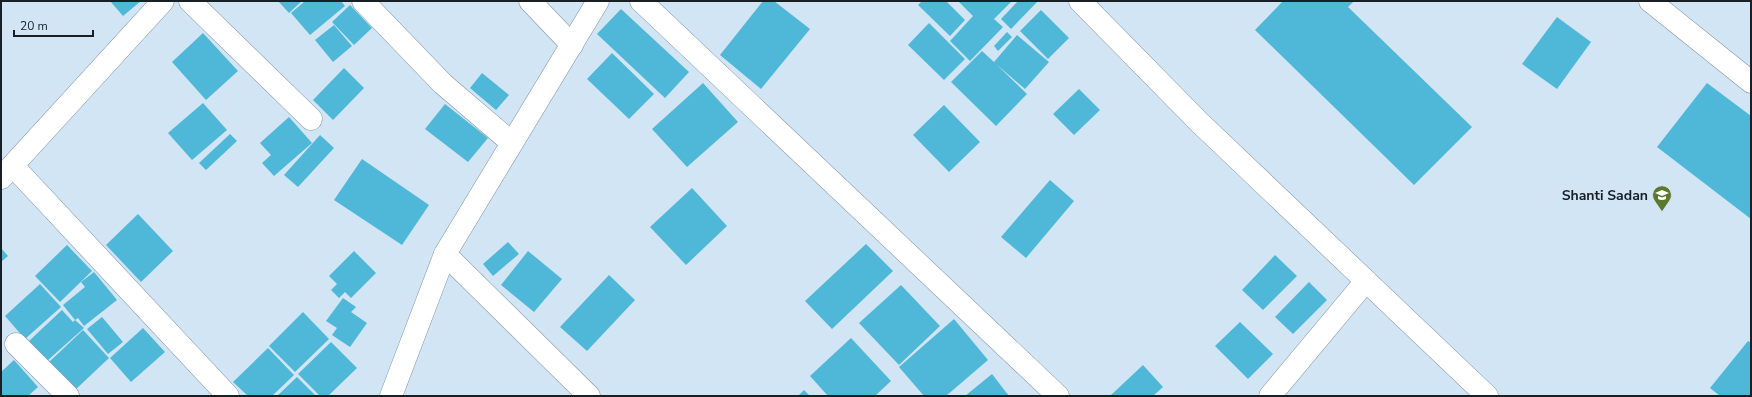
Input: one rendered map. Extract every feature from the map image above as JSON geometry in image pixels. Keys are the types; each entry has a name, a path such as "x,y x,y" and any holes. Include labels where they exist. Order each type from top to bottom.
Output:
{"street":[{"path":"163,1 7,172 228,396"},
{"path":"190,1 311,119"},
{"path":"363,1 443,84 512,143"},
{"path":"530,1 572,45"},
{"path":"392,396 445,254 598,1"},
{"path":"641,1 1057,396"},
{"path":"1080,1 1200,123 1487,396"},
{"path":"1650,1 1751,82"},
{"path":"445,254 589,396"},
{"path":"1270,396 1366,281"},
{"path":"16,344 68,396"}],"building":[{"path":"110,1 141,1 123,16"},
{"path":"278,1 302,1 289,13"},
{"path":"305,1 341,1 345,6 310,35 291,13"},
{"path":"763,1 774,1 810,29 761,89 720,55"},
{"path":"922,1 946,1 965,20 950,36 918,5"},
{"path":"958,1 1012,1 994,19 1003,27 970,61 950,41 973,16"},
{"path":"1018,1 1038,1 1011,29 1001,19"},
{"path":"1283,1 1354,1 1348,7 1472,127 1414,185 1255,30"},
{"path":"350,5 372,28 354,45 332,22"},
{"path":"621,9 689,72 665,98 597,34"},
{"path":"1041,10 1069,38 1048,59 1020,31"},
{"path":"1557,17 1591,42 1557,89 1522,64"},
{"path":"929,23 965,59 944,80 908,45"},
{"path":"334,25 352,46 333,62 315,40"},
{"path":"1007,32 1012,37 998,51 994,46"},
{"path":"203,33 238,71 206,100 172,62"},
{"path":"1017,35 1049,62 1025,89 996,64 1027,94 996,126 951,82 982,51 994,62"},
{"path":"612,53 654,94 629,119 587,79"},
{"path":"344,68 364,88 333,120 313,100"},
{"path":"482,73 509,95 496,110 470,88"},
{"path":"703,83 738,122 687,167 652,129"},
{"path":"1707,83 1751,116 1751,219 1657,147"},
{"path":"1079,89 1100,110 1074,135 1053,114"},
{"path":"203,103 227,130 192,160 168,133"},
{"path":"445,104 488,138 468,162 425,129"},
{"path":"944,105 980,142 949,172 913,135"},
{"path":"289,117 312,143 274,176 262,163 271,155 260,143"},
{"path":"230,134 237,141 206,170 199,163"},
{"path":"320,135 334,148 298,187 284,175"},
{"path":"362,159 429,205 402,245 334,200"},
{"path":"1050,180 1074,201 1026,258 1001,237"},
{"path":"692,188 727,226 686,265 650,227"},
{"path":"138,214 173,251 141,282 106,245"},
{"path":"508,242 519,254 493,276 483,264"},
{"path":"866,244 893,271 832,329 805,301"},
{"path":"67,245 92,271 60,302 35,276"},
{"path":"1,248 8,256 1,262"},
{"path":"354,251 376,273 351,298 345,292 339,298 331,290 337,284 329,276"},
{"path":"528,251 562,279 534,312 501,285"},
{"path":"1275,255 1297,276 1263,310 1242,290"},
{"path":"94,272 117,300 84,326 78,318 75,320 63,305 85,287 81,282"},
{"path":"609,275 635,300 587,351 560,327"},
{"path":"1309,282 1327,300 1293,334 1275,317"},
{"path":"40,284 61,307 25,339 5,316"},
{"path":"901,285 940,326 899,365 859,323"},
{"path":"343,298 356,307 351,312 367,323 350,347 332,335 337,328 326,321"},
{"path":"62,310 73,322 75,320 84,328 47,361 29,341"},
{"path":"303,312 329,339 295,372 269,346"},
{"path":"102,317 123,342 108,354 87,329"},
{"path":"954,319 988,360 946,396 924,396 899,367"},
{"path":"1240,322 1273,354 1248,379 1215,346"},
{"path":"143,328 165,352 131,382 110,358"},
{"path":"83,330 109,358 74,391 48,363"},
{"path":"851,338 891,381 875,396 828,396 810,376"},
{"path":"1748,341 1751,343 1751,396 1720,396 1710,388"},
{"path":"331,342 357,368 328,396 320,396 298,374"},
{"path":"268,348 294,375 272,396 248,396 233,382"},
{"path":"14,360 38,387 28,396 1,396 1,372"},
{"path":"1143,365 1163,387 1153,396 1110,396"},
{"path":"992,374 1009,396 965,396"},
{"path":"297,377 316,396 277,396"},
{"path":"804,390 810,396 798,396"}],"place":[{"name":"Shanti Sadan","path":"1662,212"}]}
